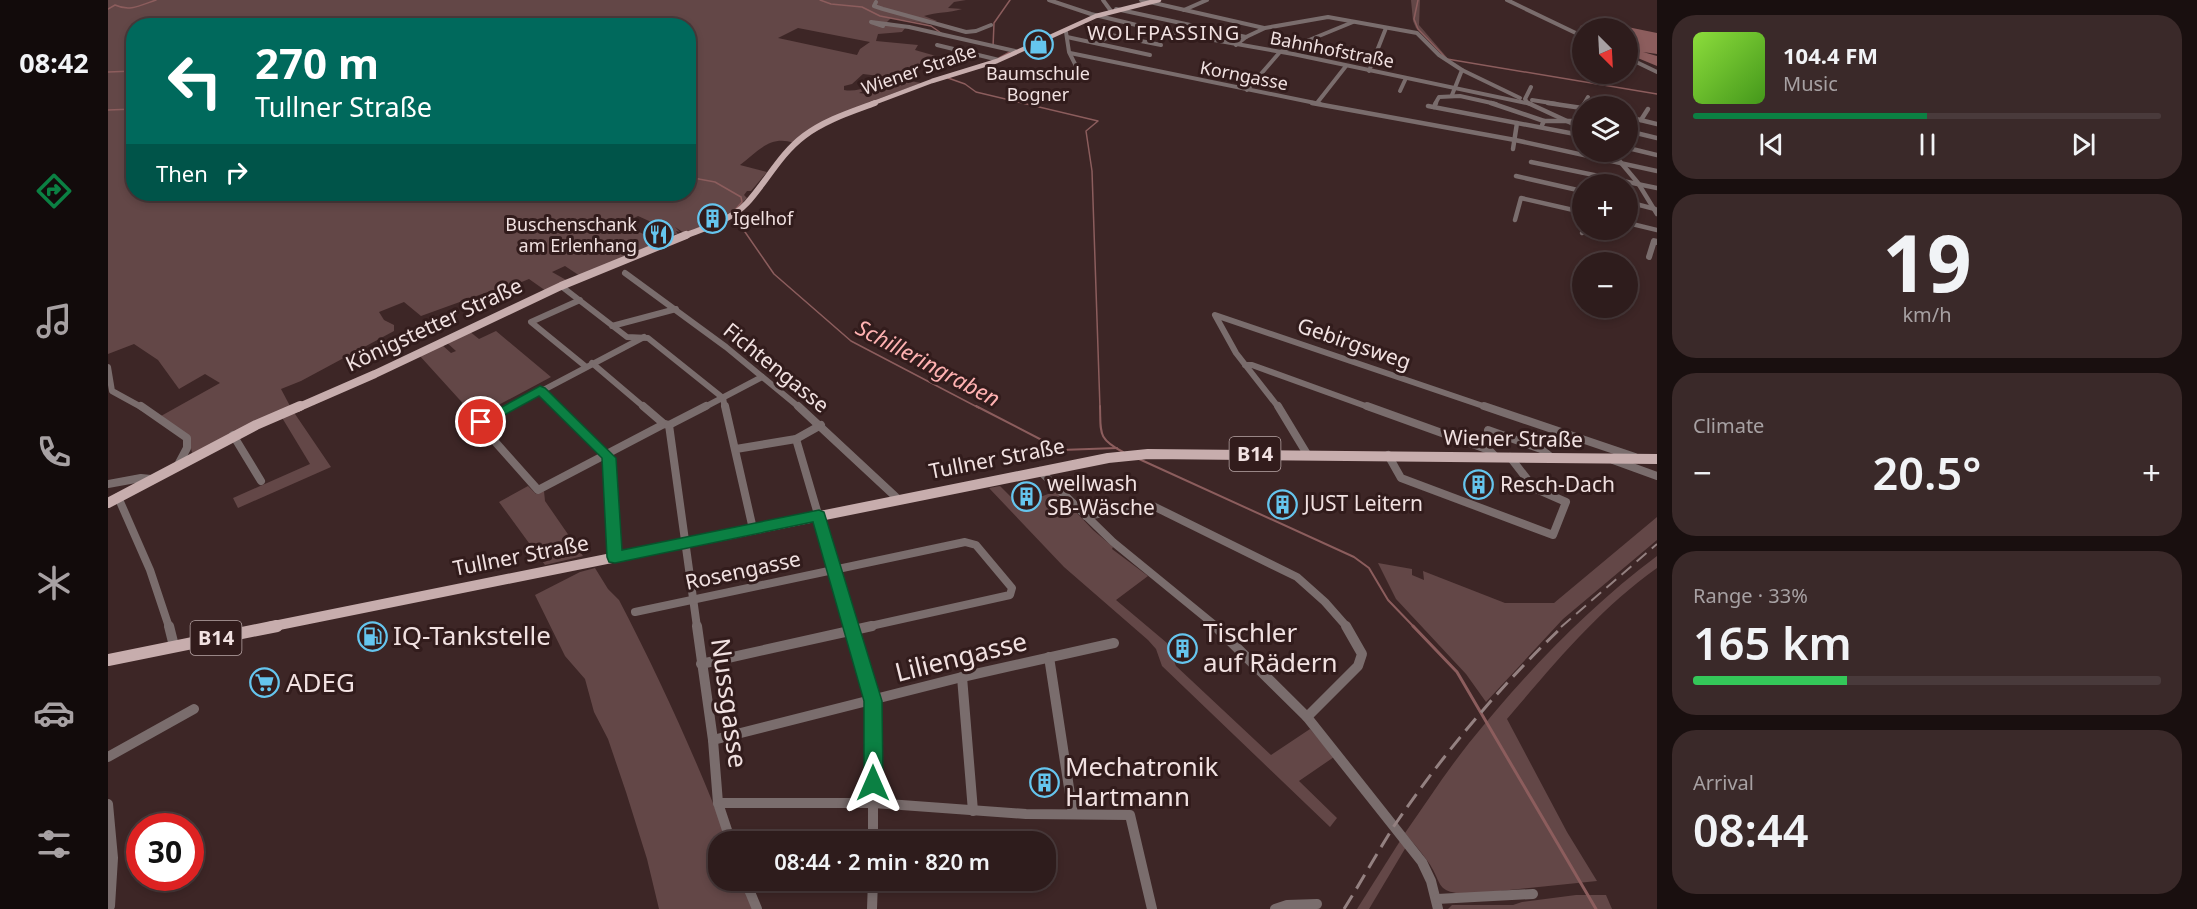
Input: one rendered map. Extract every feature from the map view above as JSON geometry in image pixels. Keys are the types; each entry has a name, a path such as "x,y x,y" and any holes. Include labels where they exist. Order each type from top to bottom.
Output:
{"main road":[{"path":"1096,16 1154,1"},
{"name":"Wiener Straße","path":"768,176 796,143 819,126 840,115 997,60 1096,16"},
{"name":"Königstetter Straße","path":"108,502 234,435 375,374 561,286 728,218 746,204 768,176"},
{"name":"Tullner Straße","path":"108,660 898,499 1118,457 1141,454 1307,454"},
{"name":"Wiener Straße","path":"1307,454 1657,459"}],"street":[{"name":"Bahnhofstraße","path":"1049,0 1096,16 1526,101"},
{"path":"1103,0 1114,10 1246,37"},
{"path":"1141,0 1154,1 1265,28"},
{"path":"1184,10 1207,0"},
{"path":"1507,0 1572,31"},
{"path":"1060,4 1069,1"},
{"path":"876,2 874,6 895,15 973,32 992,25"},
{"path":"1236,45 1246,37 1265,28 1329,17 1410,32 1420,35 1439,55 1462,70 1572,122"},
{"path":"884,26 871,22 947,35 1011,53"},
{"path":"1247,90 1280,52 1354,22"},
{"path":"1370,71 1386,28"},
{"path":"947,35 958,29"},
{"path":"1066,30 1070,53 1077,68"},
{"path":"1098,44 1111,35 1161,45"},
{"path":"1067,37 1150,55"},
{"path":"937,45 997,60"},
{"name":"Korngasse","path":"1070,53 1247,90 1572,152"},
{"path":"1638,62 1657,72"},
{"path":"1317,103 1346,66"},
{"path":"1452,96 1462,70"},
{"path":"1400,92 1406,78"},
{"path":"1526,101 1531,87"},
{"path":"1572,120 1544,121 1517,109 1452,96 1439,97 1431,107 1572,133"},
{"path":"1526,101 1572,106"},
{"path":"1641,120 1648,109"},
{"path":"1638,119 1657,124"},
{"path":"1542,128 1544,121"},
{"path":"1513,149 1517,123"},
{"path":"1638,133 1657,138"},
{"path":"1638,150 1657,155"},
{"path":"1531,162 1592,174"},
{"path":"1620,162 1630,174"},
{"name":"Korngasse","path":"1620,162 1657,171"},
{"path":"1516,176 1572,189"},
{"path":"1638,183 1657,188"},
{"path":"1638,183 1656,211"},
{"path":"1515,220 1519,199 1524,198 1572,210"},
{"path":"1638,205 1656,211"},
{"path":"1638,225 1657,230"},
{"path":"1649,257 1654,241 1657,242"},
{"name":"Fichtengasse","path":"625,273 676,309 820,425 898,499"},
{"path":"561,286 627,337 644,337 723,398 753,529"},
{"path":"580,300 531,322 667,425"},
{"path":"612,326 676,309"},
{"name":"Gebirgsweg","path":"1307,454 1285,416 1245,365 1215,315 1640,458"},
{"path":"644,337 481,422 482,426 538,490 762,377"},
{"path":"1245,365 1252,365 1489,450 1496,457"},
{"path":"108,367 112,391 146,409 187,438 187,448 179,463"},
{"path":"540,390 609,458 615,557"},
{"name":"Nussgasse","path":"667,425 713,740 718,802 727,831"},
{"path":"736,449 796,439 820,425"},
{"path":"1488,430 1541,449 1551,457"},
{"path":"234,435 261,481"},
{"path":"796,439 873,701 873,831"},
{"path":"1388,455 1401,478 1553,535 1566,502 1534,489 1510,457"},
{"path":"1607,458 1657,476"},
{"path":"1040,471 1113,542 1226,635 1307,717 1422,862 1438,904 1533,894"},
{"path":"108,484 141,478 151,479"},
{"path":"118,497 170,629 174,646"},
{"path":"1086,516 1151,505 1297,577 1315,591 1358,643 1362,654 1358,666 1307,717"},
{"name":"Rosengasse","path":"635,612 965,542 976,545 1012,588 1010,595 854,631"},
{"path":"701,664 854,631"},
{"name":"Liliengasse","path":"713,740 962,677 1114,643"},
{"path":"1049,657 1073,814"},
{"path":"962,677 973,811"},
{"path":"108,757 194,710"},
{"path":"718,802 874,803 973,811 1130,815 1152,909"},
{"path":"108,804 111,907"},
{"path":"750,891 757,909"},
{"path":"872,909 873,891"},
{"path":"1275,909 1287,905 1317,904"}],"shaded area":[{"path":"108,0 966,0 954,2 948,8 962,9 924,16 937,21 928,24 891,18 887,22 906,27 902,32 878,34 876,41 918,45 915,50 936,56 859,93 867,94 905,80 921,83 878,99 794,143 778,141 759,150 740,165 767,172 751,191 747,191 744,195 747,198 726,215 702,228 684,233 675,227 680,232 676,231 678,234 664,236 662,241 659,239 661,236 653,238 659,243 646,245 652,245 636,252 633,250 623,253 625,256 580,276 565,266 552,272 568,281 546,291 529,279 497,292 493,290 421,316 404,302 379,312 384,320 394,325 394,331 301,381 281,389 290,406 192,453 189,438 161,416 220,383 205,374 179,389 158,360 134,344 108,354","holes":["798,28 870,42 860,49 857,55 778,38","863,74 887,77 888,78 861,89 844,90 844,86 852,84","638,216 669,230 652,238 622,224"]},
{"path":"1411,0 1420,0 1419,25 1450,61 1416,28"},
{"path":"1638,29 1657,33 1657,54 1643,52 1657,56 1657,66 1638,58"},
{"path":"469,331 479,339 496,331 551,377 491,409 484,403 478,406 481,414 478,420 419,355 441,344 451,353 456,351 446,342"},
{"path":"293,411 331,467 238,508 233,498 310,464 281,416"},
{"path":"528,486 536,494 544,491 545,501 583,556 545,565 499,502"},
{"path":"1000,486 1019,505 1056,491 1093,530 1113,547 1112,549 1148,576 1116,600 1167,643 1176,666 1271,755 1310,729 1334,757 1299,781 1337,818 1330,827 1162,666 1156,649 1148,640 1064,567 989,488"},
{"path":"1657,517 1657,540 1563,619 1486,702 1466,674 1396,599 1378,563 1412,569 1412,575 1424,580 1423,571 1505,603 1554,603"},
{"path":"1657,556 1657,568 1596,620 1507,719 1567,832 1597,881 1471,894 1450,892 1445,889 1424,856 1405,833 1469,743 1534,668 1605,598"},
{"path":"595,568 608,589 619,600 677,719 716,810 724,831 708,831 708,891 746,891 753,909 659,909 647,859 626,792 608,739 594,712 585,679 565,656 535,595 580,572"},
{"path":"1400,841 1406,847 1369,909 1357,909"},
{"path":"1576,895 1606,895 1612,909 1448,909 1452,905 1513,905"}],"waterway":[{"path":"108,9 115,5 126,8 136,7 156,0"},
{"path":"820,0 831,4 862,7 880,16 931,26 941,33"},
{"path":"993,47 994,23 1010,0"},
{"path":"1418,0 1414,19 1418,29 1447,59 1657,94"},
{"path":"999,58 1010,52"},
{"path":"108,72 126,71"},
{"path":"948,78 965,84 976,92 1098,121 1086,131 1092,171 1100,408"},
{"path":"108,110 126,109"},
{"name":"Schilleringraben","path":"696,178 715,182 741,197 742,202 734,211"},
{"name":"Schilleringraben","path":"734,216 774,274 851,341 979,408"},
{"name":"Schilleringraben","path":"976,406 1061,450 1117,448"},
{"path":"1100,408 1102,434 1117,448"},
{"name":"Schilleringraben","path":"1117,448 1123,452"},
{"path":"1139,459 1354,557 1369,568 1388,600 1414,627"},
{"path":"1413,626 1457,672 1596,909"}],"railway":[{"path":"1561,627 1657,544"},
{"path":"1344,909 1394,826 1432,773 1495,697 1563,626"}],"place":[{"name":"Baumschule Bogner","path":"1038,45"},
{"name":"Igelhof","path":"712,219"},
{"name":"Buschenschank am Erlenhang","path":"658,235"},
{"name":"Resch-Dach","path":"1479,485"},
{"name":"wellwash SB-Wäsche","path":"1026,496"},
{"name":"JUST Leitern","path":"1283,504"},
{"name":"IQ-Tankstelle","path":"372,636"},
{"name":"Tischler auf Rädern","path":"1182,648"},
{"name":"ADEG","path":"265,683"},
{"name":"Mechatronik Hartmann","path":"1044,782"}],"district":[{"name":"WOLFPASSING","path":"1164,33"}],"route":[{"path":"481,422 540,390 607,455 615,557 819,516 873,701 873,783"}]}
